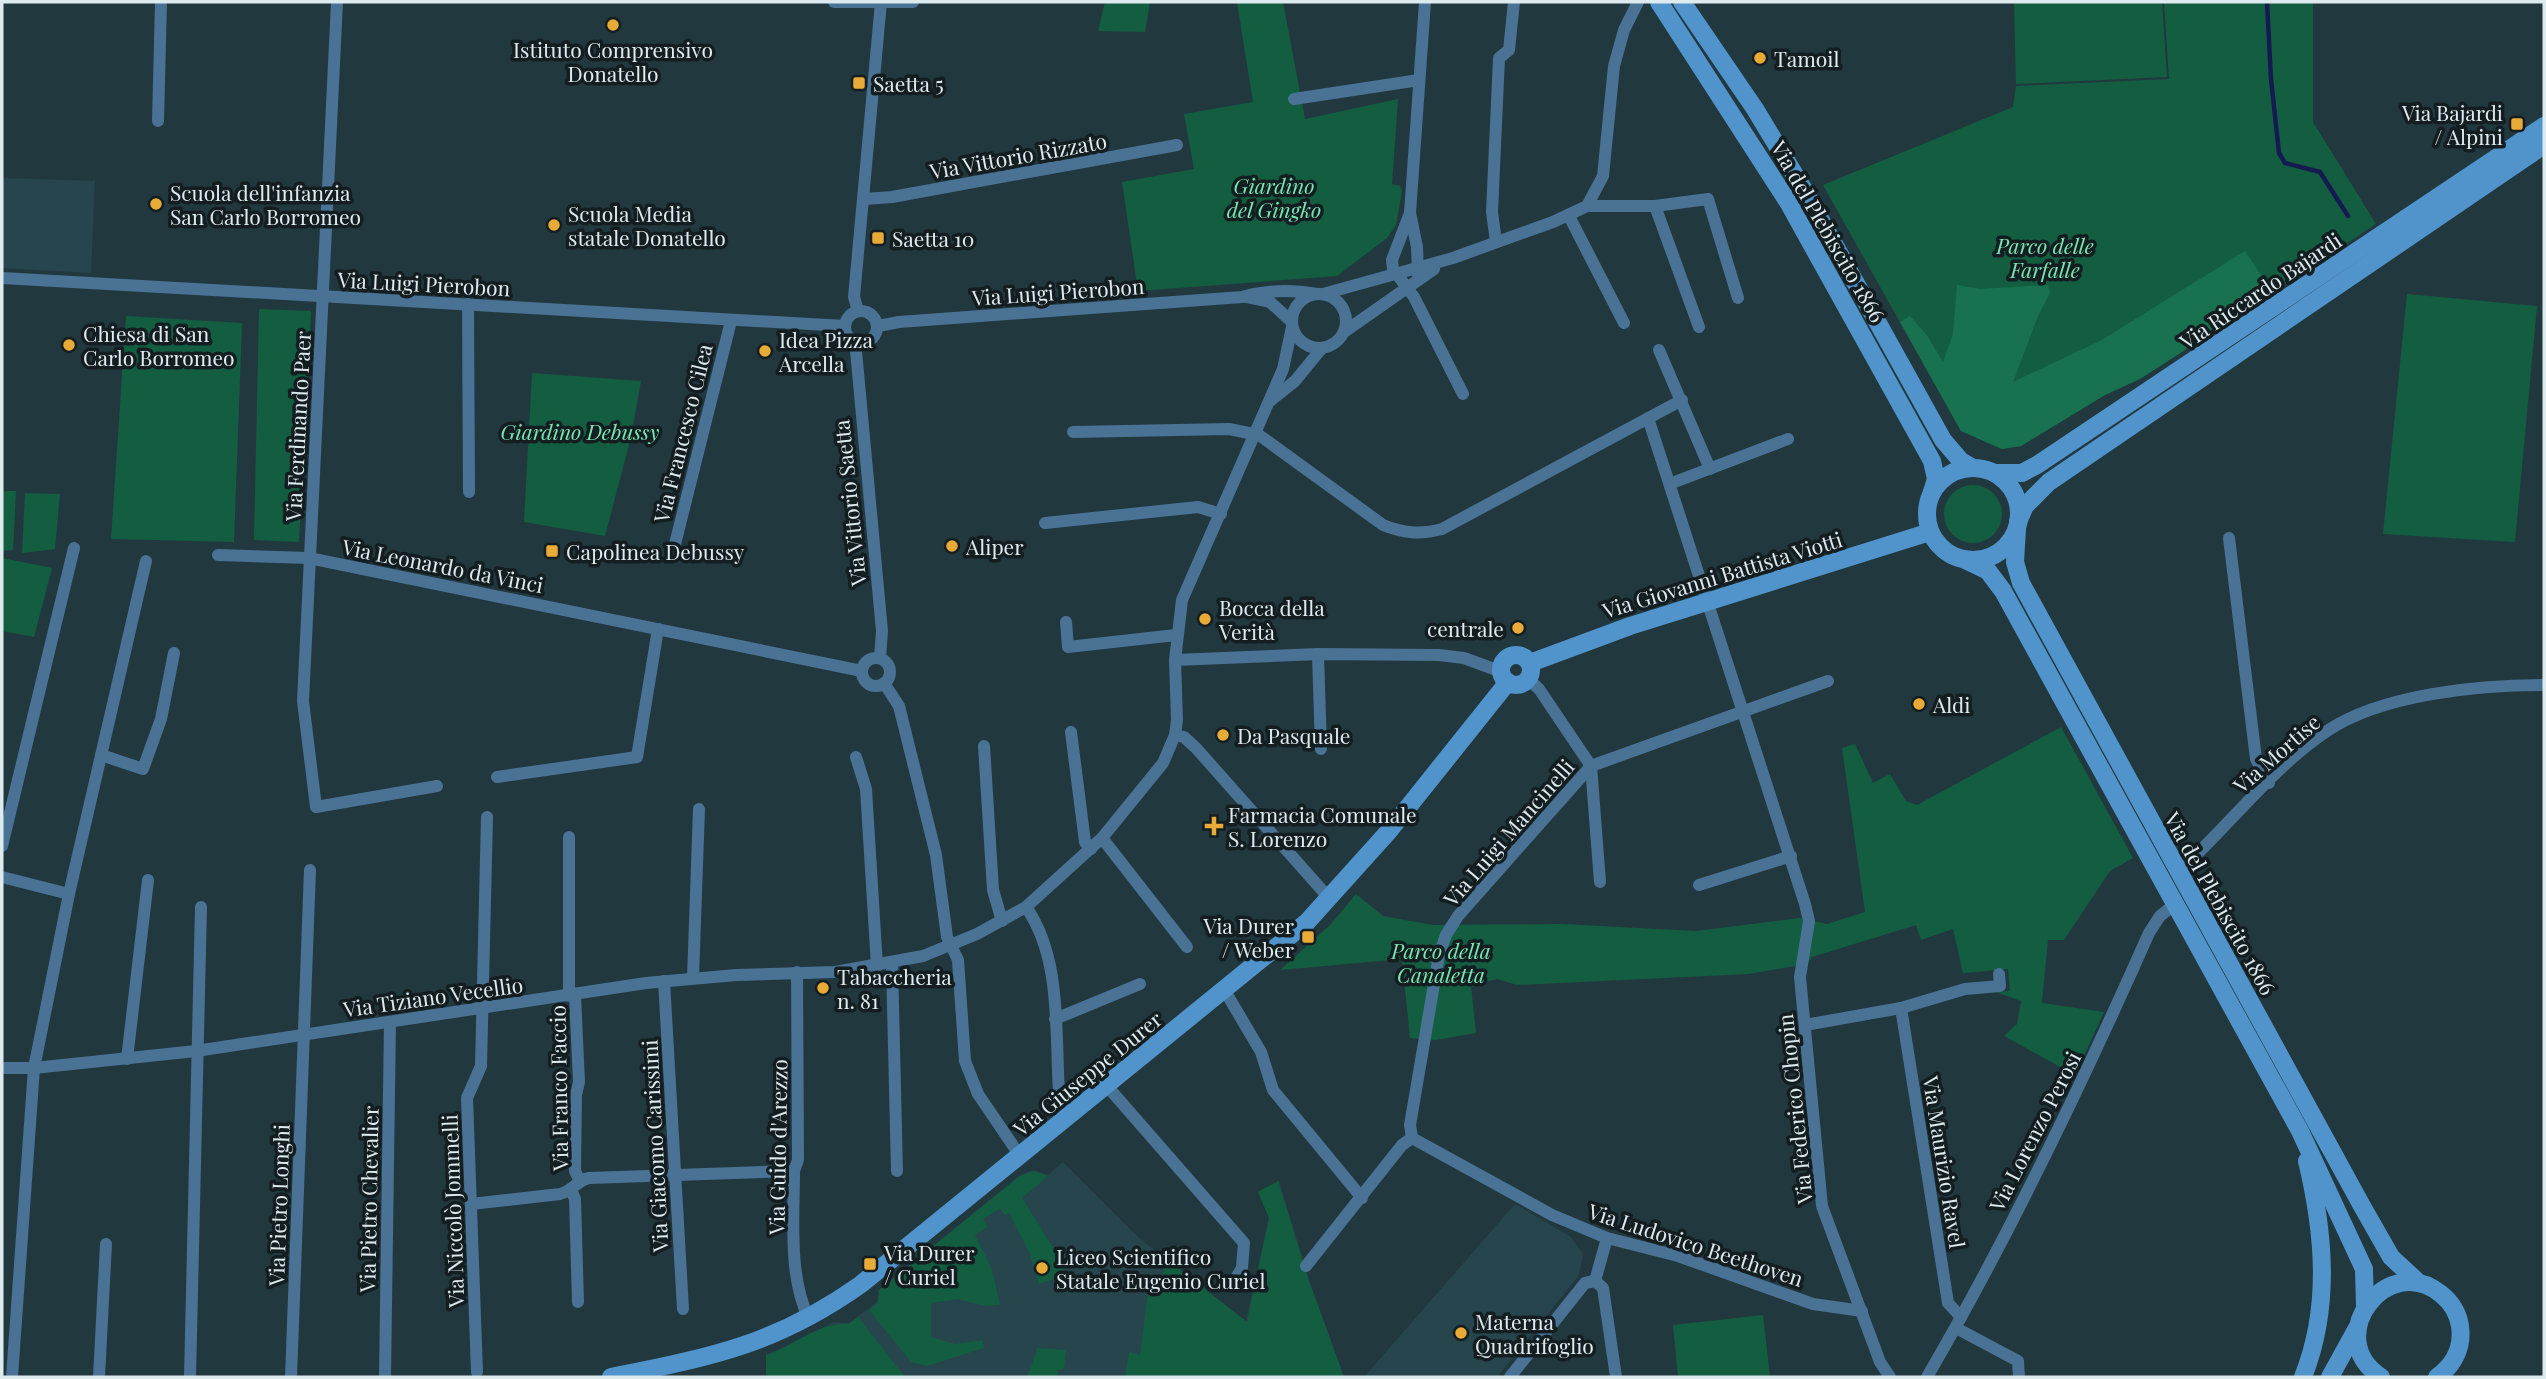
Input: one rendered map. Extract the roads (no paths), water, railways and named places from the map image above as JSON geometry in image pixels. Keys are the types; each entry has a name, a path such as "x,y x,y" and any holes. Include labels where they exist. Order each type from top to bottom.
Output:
{"main road":[{"name":"Via del Plebiscito 1866","path":"1660,2 1788,202 1931,461 1936,479 1932,492"},
{"name":"Via del Plebiscito 1866","path":"1682,2 1755,109 1804,190 1942,440 1961,461 1973,468"},
{"name":"Via Riccardo Bajardi","path":"1994,473 2022,473 2037,465 2544,126"},
{"name":"Via Riccardo Bajardi","path":"2017,526 2025,506 2049,482 2544,145"},
{"path":"1973,468 1994,473 2011,489 2019,510 2011,541 1991,557 1965,560 1943,550 1930,532 1927,511 1932,492 1943,479 1957,471 1973,468"},
{"name":"Via del Plebiscito 1866","path":"2017,526 2015,562 2021,583 2385,1247 2401,1269 2419,1283 2438,1291 2454,1309 2461,1333 2455,1357"},
{"name":"Via Giovanni Battista Viotti","path":"1529,671 1522,656 1512,656 1504,662 1505,677 1519,685 1529,671 1630,626 1930,532"},
{"name":"Via del Plebiscito 1866","path":"1965,560 1988,571 2003,591 2300,1131 2364,1269 2365,1307"},
{"name":"Via Giuseppe Durer","path":"611,1377 716,1355 776,1335 809,1319 860,1285 1284,943 1389,831 1505,677"},
{"path":"2300,1131 2321,1223 2323,1283 2313,1353 2303,1377"},
{"path":"2330,1377 2357,1328 2365,1307 2383,1289 2394,1284 2419,1283"},
{"path":"2357,1328 2361,1353 2367,1364 2381,1377"},
{"path":"2437,1377 2455,1357"},
{"path":"2455,1357 2458,1377"}],"street":[{"path":"158,121 161,2"},
{"name":"Via Ferdinando Paer","path":"337,2 303,701 316,807 437,786"},
{"path":"834,2 913,2"},
{"path":"1418,273 1410,213 1424,2"},
{"path":"1496,242 1492,212 1499,58 1509,50 1514,2"},
{"path":"1587,206 1604,176 1614,66 1624,30 1638,2"},
{"path":"858,311 854,296 881,3"},
{"path":"1294,99 1419,79"},
{"name":"Via Vittorio Rizzato","path":"865,199 892,197 1177,145"},
{"path":"1418,273 1406,286 1344,332 1336,342 1322,348 1306,345 1292,324 1294,310 1300,301 1397,274 1418,273 1569,216 1587,206 1655,206 1708,199 1738,298"},
{"path":"1655,206 1699,327"},
{"path":"1410,213 1392,260 1397,274 1406,286 1463,394"},
{"path":"1569,216 1624,323"},
{"name":"Via Luigi Pierobon","path":"2,278 845,326"},
{"name":"Via Luigi Pierobon","path":"878,326 899,321 1242,297 1297,290 1320,294"},
{"path":"1320,294 1341,305 1346,318 1344,332"},
{"name":"Via Luigi Pierobon","path":"1242,297 1270,302 1292,324"},
{"path":"468,304 469,492"},
{"path":"858,311 871,314 878,326 874,337 867,343 858,344 847,336 845,326 849,317 858,311"},
{"name":"Via Francesco Cilea","path":"672,556 731,321"},
{"name":"Via Tiziano Vecellio","path":"2,1068 34,1068 196,1051 664,981 892,964 951,945 1002,921 1026,907 1091,849 1163,763 1175,735 1178,704 1176,635 1182,600 1221,514 1252,434 1283,369 1292,324"},
{"name":"Via Vittorio Saetta","path":"858,344 856,351 859,413 882,631 880,658 889,667 889,676 884,683 899,706 936,855 951,945 957,960 961,1031 970,1078 996,1123 1020,1156"},
{"name":"Via Tiziano Vecellio","path":"1267,403 1295,381 1322,348"},
{"path":"1659,350 1710,469"},
{"path":"1073,432 1229,429 1259,435 1382,525 1398,531 1428,533 1441,529 1682,400"},
{"name":"Via Federico Chopin","path":"1648,418 1672,483 1791,856 1809,921 1800,977 1822,1206 1880,1362 1890,1377"},
{"path":"1672,483 1788,439"},
{"path":"1045,523 1198,506 1221,514"},
{"path":"2229,538 2256,759 2269,783"},
{"path":"2,846 75,548"},
{"name":"Via Leonardo da Vinci","path":"218,555 309,558 862,671"},
{"path":"12,1377 34,1068 69,894 146,561"},
{"path":"1066,622 1068,647 1176,635"},
{"path":"497,777 637,757 658,629"},
{"path":"101,755 144,769 161,719 174,653"},
{"path":"1318,654 1321,749"},
{"name":"Via Giovanni Battista Viotti","path":"1175,660 1318,654 1455,656 1505,677"},
{"path":"880,658 869,660 862,671 864,679 871,685 884,683"},
{"path":"1529,671 1591,766 1601,883"},
{"name":"Via Luigi Mancinelli","path":"1412,1138 1410,1125 1439,955 1446,935 1458,916 1591,766 1828,681"},
{"name":"Via Mortise","path":"2176,869 2191,860 2269,783 2327,731 2357,715 2449,692 2544,685"},
{"path":"1071,732 1085,842 1091,849"},
{"path":"1175,735 1184,737 1196,748 1329,898"},
{"path":"984,746 993,890 1002,921"},
{"path":"856,757 866,789 877,966"},
{"path":"693,978 699,809"},
{"name":"Via Niccolò Jommelli","path":"477,1372 467,1098 481,1066 487,817"},
{"path":"569,837 572,995"},
{"path":"1102,838 1187,947"},
{"path":"1699,885 1791,856"},
{"path":"303,1033 310,870"},
{"path":"2,877 69,894"},
{"path":"127,1059 148,880"},
{"name":"Via Lorenzo Perosi","path":"1927,1377 1959,1322 2102,1042 2149,933 2160,916 2174,905"},
{"path":"190,1377 201,906"},
{"path":"1026,907 1044,941 1050,966 1059,1092 1063,1106 1071,1115"},
{"path":"892,964 897,1171"},
{"name":"Via Guido d'Arezzo","path":"797,972 799,1160 794,1171 797,1277 809,1319"},
{"path":"1805,1025 1901,1009 1965,989 2000,986 1999,974"},
{"name":"Via Giacomo Carissimi","path":"664,981 683,1309"},
{"path":"1055,1019 1140,984"},
{"path":"1224,991 1261,1052 1273,1090 1362,1198"},
{"name":"Via Franco Faccio","path":"572,995 579,1082 576,1095 575,1171 578,1302"},
{"name":"Via Maurizio Ravel","path":"1901,1009 1948,1303 1959,1322"},
{"name":"Via Pietro Chevalier","path":"385,1377 390,1022"},
{"name":"Via Pietro Longhi","path":"291,1377 303,1033"},
{"path":"1107,1086 1244,1242 1242,1268 1231,1286"},
{"path":"1306,1266 1402,1145 1412,1138"},
{"name":"Via Ludovico Beethoven","path":"1412,1138 1552,1215 1606,1238 1701,1264 1813,1304 1862,1311"},
{"path":"471,1204 560,1194 575,1185 674,1174 794,1171"},
{"path":"1595,1282 1606,1238"},
{"path":"99,1377 106,1244"},
{"path":"1510,1377 1585,1283 1595,1282 1604,1288 1616,1377"},
{"path":"1959,1322 2018,1361 2019,1377"}],"waterway":[{"path":"2267,2 2271,79 2279,153 2285,163 2320,172 2348,216"}],"place":[{"name":"Istituto Comprensivo Donatello","path":"613,25"},
{"name":"Tamoil","path":"1760,58"},
{"name":"Saetta 5","path":"859,83"},
{"name":"Via Bajardi / Alpini","path":"2517,124"},
{"name":"Scuola dell'infanzia San Carlo Borromeo","path":"156,204"},
{"name":"Scuola Media statale Donatello","path":"554,225"},
{"name":"Saetta 10","path":"878,238"},
{"name":"Chiesa di San Carlo Borromeo","path":"69,345"},
{"name":"Idea Pizza Arcella","path":"765,351"},
{"name":"Aliper","path":"952,546"},
{"name":"Capolinea Debussy","path":"552,551"},
{"name":"Bocca della Verità","path":"1205,619"},
{"name":"centrale","path":"1518,628"},
{"name":"Aldi","path":"1919,704"},
{"name":"Da Pasquale","path":"1223,735"},
{"name":"Farmacia Comunale S. Lorenzo","path":"1214,826"},
{"name":"Via Durer / Weber","path":"1308,937"},
{"name":"Tabaccheria n. 81","path":"823,988"},
{"name":"Via Durer / Curiel","path":"870,1264"},
{"name":"Liceo Scientifico Statale Eugenio Curiel","path":"1042,1268"},
{"name":"Materna Quadrifoglio","path":"1461,1333"}],"park label":[{"name":"Giardino del Gingko","path":"1274,197"},
{"name":"Parco delle Farfalle","path":"2045,257"},
{"name":"Giardino Debussy","path":"580,431"},
{"name":"Parco della Canaletta","path":"1441,962"}]}
